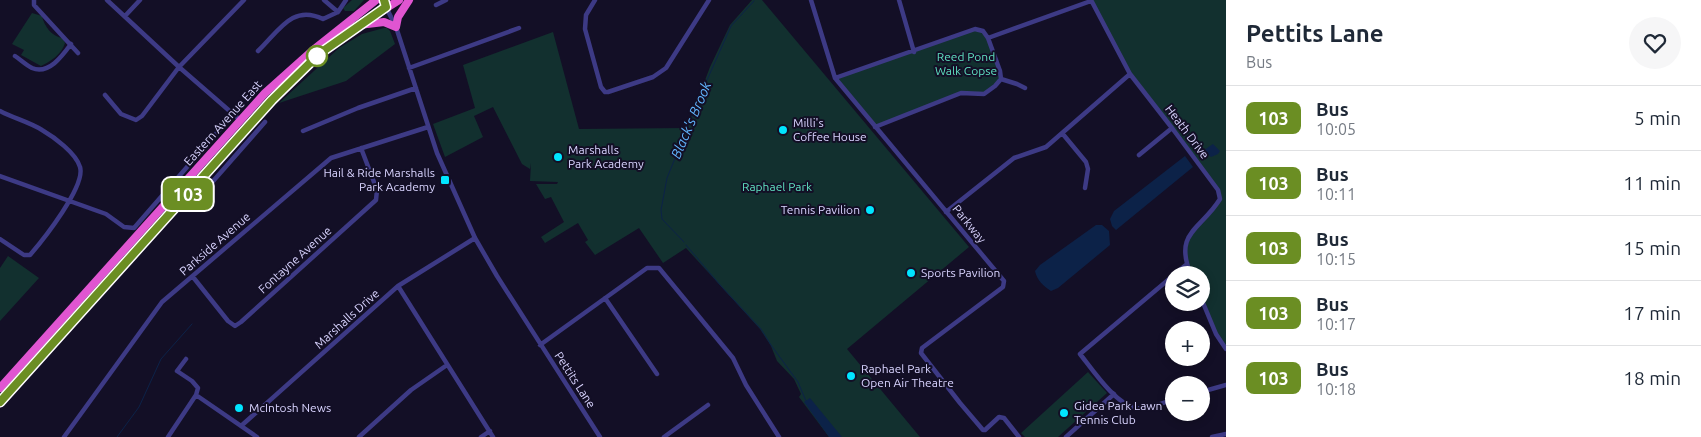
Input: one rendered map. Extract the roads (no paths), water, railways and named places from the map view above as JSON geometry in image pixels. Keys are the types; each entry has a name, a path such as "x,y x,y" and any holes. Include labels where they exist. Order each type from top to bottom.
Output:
{"highway":[{"path":"357,14 368,0"},
{"name":"Eastern Avenue East","path":"0,388 240,120 281,78 376,0"},
{"name":"Eastern Avenue East","path":"0,402 272,100 319,54 385,4 399,0"},
{"path":"358,26 384,22 396,27 398,16 409,0"}],"street":[{"path":"34,0 34,5 78,53"},
{"path":"107,0 179,67 240,120"},
{"path":"125,16 140,0"},
{"path":"105,95 121,114 136,120 142,116 179,67 244,0"},
{"path":"324,0 338,12"},
{"path":"258,51 287,22 298,14 313,14 323,19 338,12 346,0"},
{"path":"436,5 446,0"},
{"path":"594,0 586,15 585,29 590,50 605,92 660,73 666,68 709,0"},
{"name":"Parkway","path":"811,0 835,78 1003,280 1003,287 922,348 921,353 983,430 999,417 1004,418 1019,437"},
{"path":"899,0 914,52"},
{"path":"988,38 1091,0"},
{"name":"Heath Drive","path":"1091,0 1130,74 1218,190 1220,199 1215,207 1192,231 1184,249 1187,264"},
{"name":"Pettits Lane","path":"385,4 396,27 428,126 447,177 475,238 540,345 600,437"},
{"path":"409,68 520,28"},
{"path":"835,78 914,52 975,29 983,32 988,38 1000,71 1000,79 995,86 984,94 961,93 875,127"},
{"path":"15,56 33,68 41,69 50,66 60,58 70,44"},
{"path":"946,212 1014,158 1046,147 1130,74"},
{"path":"1000,79 1025,88"},
{"path":"304,131 358,108 416,88"},
{"path":"0,111 40,129 64,146 79,163 81,169 76,189 52,230 30,255 24,255 0,239"},
{"path":"0,176 34,189 69,199 106,214 124,227 134,228 234,114"},
{"path":"193,204 265,122"},
{"name":"Parkside Avenue","path":"64,437 162,302 331,158 428,126"},
{"path":"248,127 255,134"},
{"path":"1139,155 1172,128"},
{"path":"1062,133 1086,162 1088,169 1085,188"},
{"name":"Fontayne Avenue","path":"192,277 228,321 235,326 241,322 376,200 377,190 361,148"},
{"path":"195,186 202,193"},
{"name":"Marshalls Drive","path":"241,426 398,286 475,238"},
{"path":"1165,402 1137,409 1128,406 1114,394 1080,354 1187,264"},
{"path":"540,345 647,268 659,268 733,358 746,385 779,437"},
{"path":"398,286 493,437"},
{"path":"605,298 657,374"},
{"path":"1206,311 1216,334 1226,349"},
{"path":"168,437 196,395 198,388 192,381 177,371 186,359"},
{"path":"359,437 411,390 447,365"},
{"path":"1210,389 1226,385"},
{"path":"1066,437 1114,394"},
{"path":"196,395 257,437"},
{"path":"664,437 708,404"},
{"path":"481,437 490,432"},
{"path":"1212,437 1226,434"}],"water":[{"path":"1213,144 1220,151 1211,157 1204,150"},
{"path":"1185,156 1193,167 1116,230 1112,226 1110,219 1114,211"},
{"path":"1096,225 1102,225 1109,231 1110,245 1058,288 1051,291 1045,287 1035,271 1040,265"},
{"path":"810,398 842,437 829,437 804,402"}],"waterway":[{"name":"Black's Brook","path":"684,242 662,219 661,210 667,178 731,26 754,1"},
{"name":"Black's Brook","path":"686,245 761,329 798,382 806,401"},
{"path":"117,437 139,407 161,359 192,324"}],"place":[{"name":"Milli's Coffee House","path":"783,130"},
{"name":"Marshalls Park Academy","path":"558,157"},
{"name":"Hail & Ride Marshalls Park Academy","path":"445,180"},
{"name":"Tennis Pavilion","path":"870,210"},
{"name":"Sports Pavilion","path":"911,273"},
{"name":"Raphael Park Open Air Theatre","path":"851,376"},
{"name":"McIntosh News","path":"239,408"},
{"name":"Gidea Park Lawn Tennis Club","path":"1064,413"}],"park label":[{"name":"Reed Pond Walk Copse","path":"966,64"},
{"name":"Raphael Park","path":"777,187"}]}
